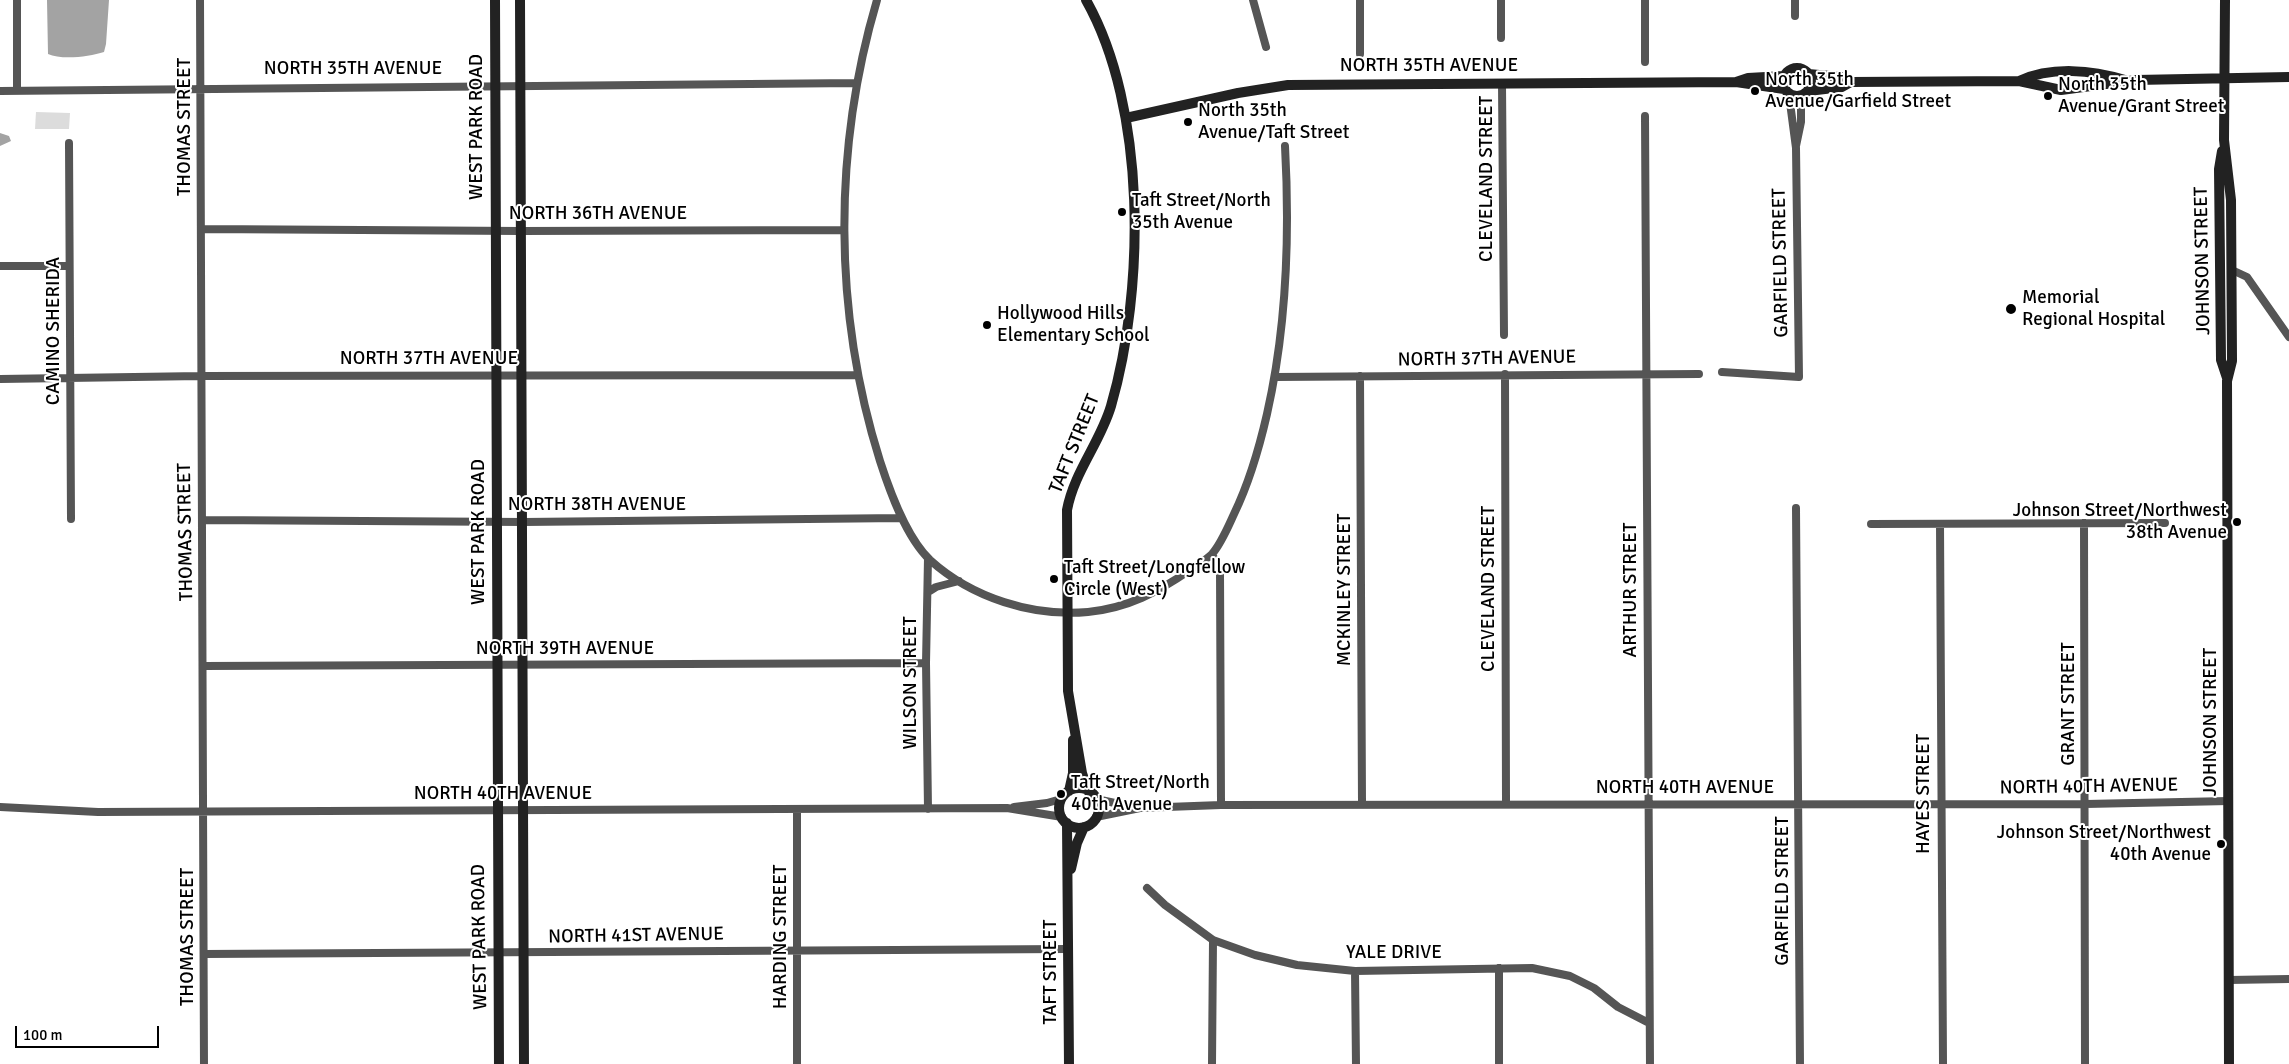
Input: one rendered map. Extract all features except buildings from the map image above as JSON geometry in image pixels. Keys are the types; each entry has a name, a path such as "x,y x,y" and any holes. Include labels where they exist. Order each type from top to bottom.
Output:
{"street":[{"path":"17,0 17,90"},
{"name":"THOMAS STREET","path":"200,0 204,1064"},
{"name":"WEST PARK ROAD","path":"495,0 496,810 499,1064"},
{"path":"520,0 524,522 524,1064"},
{"path":"877,0 857,83 848,155 844,230 850,321 858,375 891,494 902,518 928,558 958,581 1015,606 1066,614 1126,605 1159,591 1212,554 1242,497 1259,446 1275,376 1287,275 1288,202 1285,146"},
{"name":"TAFT STREET","path":"1086,0 1108,50 1126,118 1135,202 1131,290 1117,383 1102,431 1070,493 1066,530 1068,691 1073,729 1082,773 1088,791"},
{"path":"1253,0 1266,47"},
{"path":"1360,0 1360,54"},
{"path":"1501,0 1501,38"},
{"path":"1645,0 1645,62"},
{"path":"1795,0 1795,16"},
{"name":"JOHNSON STREET","path":"2225,0 2224,140 2231,200 2232,270 2232,362 2227,381"},
{"path":"1851,82 1842,77 1808,74 1795,68 1784,76 1787,92 1805,93 1842,87 1851,82 2019,81 2061,90 2128,81 2289,77"},
{"path":"2019,81 2036,73 2098,72 2128,81"},
{"path":"1805,93 1811,82 1808,74"},
{"name":"NORTH 35TH AVENUE","path":"1736,82 1748,78 1784,76"},
{"name":"NORTH 35TH AVENUE","path":"1126,118 1238,93 1288,85 1736,82 1787,92"},
{"name":"NORTH 35TH AVENUE","path":"0,91 201,87 857,83"},
{"name":"CLEVELAND STREET","path":"1502,84 1504,334"},
{"name":"GARFIELD STREET","path":"1722,372 1799,377 1796,148 1787,92"},
{"name":"GARFIELD STREET","path":"1796,148 1805,93"},
{"name":"ARTHUR STREET","path":"1644,116 1650,1064"},
{"name":"JOHNSON STREET","path":"2224,140 2219,169 2222,360 2227,381 2229,1064"},
{"name":"CAMINO SHERIDA","path":"69,143 71,518"},
{"name":"NORTH 36TH AVENUE","path":"202,229 495,231 844,230"},
{"path":"0,266 69,266"},
{"path":"2232,270 2246,277 2251,282 2289,337"},
{"name":"CLEVELAND STREET","path":"1505,374 1506,804"},
{"name":"NORTH 37TH AVENUE","path":"1275,376 1699,374"},
{"name":"NORTH 37TH AVENUE","path":"0,379 201,376 858,375"},
{"name":"MCKINLEY STREET","path":"1360,376 1362,803"},
{"name":"GARFIELD STREET","path":"1796,508 1800,1064"},
{"name":"NORTH 38TH AVENUE","path":"203,520 524,522 902,518"},
{"name":"GRANT STREET","path":"2084,523 2085,1064"},
{"path":"1871,524 2165,523"},
{"name":"HAYES STREET","path":"1940,524 1940,804 1943,1064"},
{"path":"1212,554 1220,571 1221,805"},
{"name":"WILSON STREET","path":"928,558 926,663 928,809"},
{"path":"928,592 936,587 958,581"},
{"name":"NORTH 39TH AVENUE","path":"204,666 926,663"},
{"name":"TAFT STREET","path":"1069,791 1073,773 1073,729"},
{"path":"1079,788 1088,791 1096,799 1098,808 1096,817 1084,827 1075,827 1064,820 1059,809 1061,799 1069,791 1079,788"},
{"name":"NORTH 40TH AVENUE","path":"0,807 98,812 928,809 1007,808 1047,803 1061,799"},
{"name":"NORTH 40TH AVENUE","path":"1096,799 1140,808"},
{"name":"NORTH 40TH AVENUE","path":"1096,817 1140,808 1362,803 1799,805 2086,804 2229,801"},
{"name":"NORTH 40TH AVENUE","path":"1007,808 1064,820"},
{"name":"HARDING STREET","path":"797,809 797,1064"},
{"name":"TAFT STREET","path":"1064,820 1067,879 1069,1064"},
{"name":"TAFT STREET","path":"1067,879 1077,843 1084,827"},
{"name":"YALE DRIVE","path":"1147,888 1165,905 1213,940 1255,955 1297,966 1355,971 1532,968 1570,976 1594,988 1618,1007 1649,1023"},
{"path":"1212,1064 1213,940"},
{"name":"NORTH 41ST AVENUE","path":"204,954 1068,949"},
{"path":"1499,968 1499,1064"},
{"path":"1355,971 1356,1064"},
{"path":"2229,980 2289,979"}],"shaded area":[{"path":"47,0 109,0 104,52 75,57 60,57 48,54"},
{"path":"36,112 70,113 69,129 35,129"},
{"path":"0,133 9,136 11,141 0,146"}],"place":[{"name":"North 35th Avenue/Garfield Street","path":"1755,91"},
{"name":"North 35th Avenue/Grant Street","path":"2048,96"},
{"name":"North 35th Avenue/Taft Street","path":"1188,122"},
{"name":"Taft Street/North 35th Avenue","path":"1122,212"},
{"name":"Memorial Regional Hospital","path":"2011,309"},
{"name":"Hollywood Hills Elementary School","path":"987,325"},
{"name":"Johnson Street/Northwest 38th Avenue","path":"2237,522"},
{"name":"Taft Street/Longfellow Circle (West)","path":"1054,579"},
{"name":"Taft Street/North 40th Avenue","path":"1061,794"},
{"name":"Johnson Street/Northwest 40th Avenue","path":"2221,844"}]}
